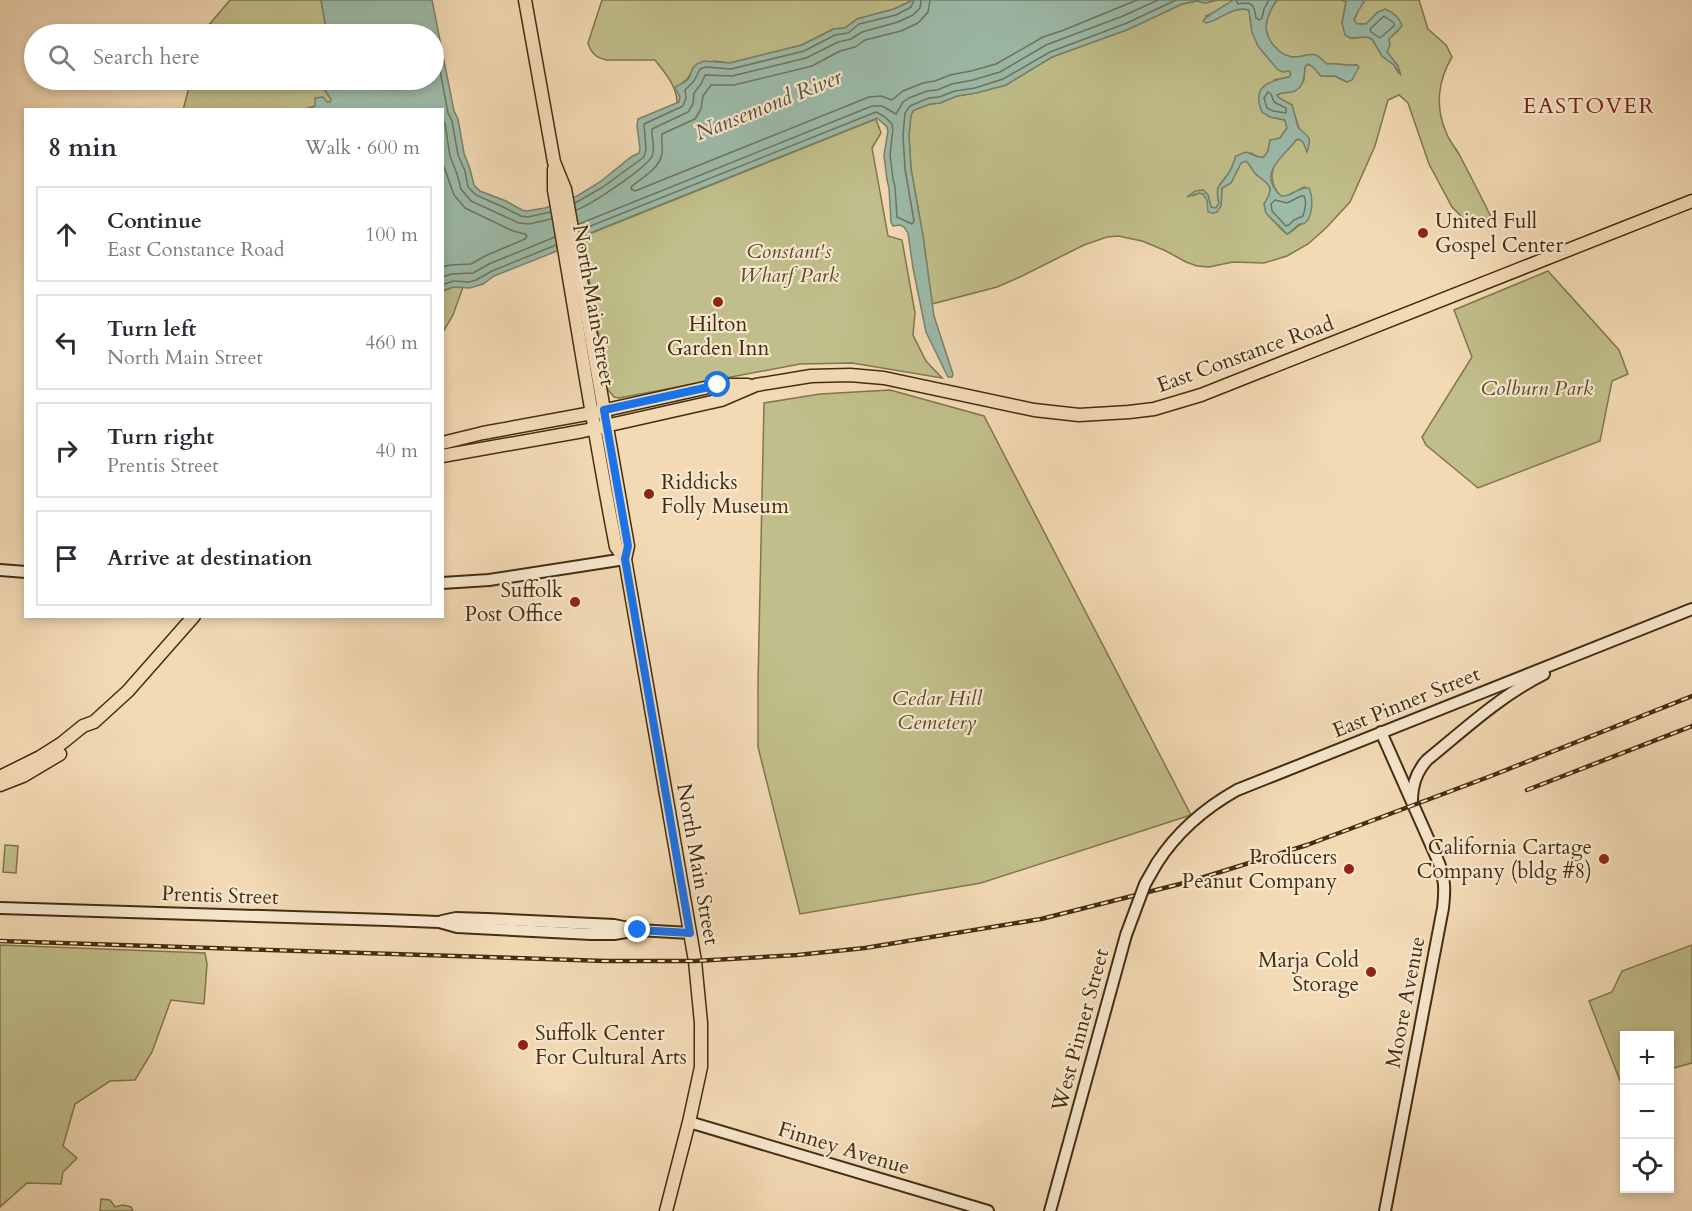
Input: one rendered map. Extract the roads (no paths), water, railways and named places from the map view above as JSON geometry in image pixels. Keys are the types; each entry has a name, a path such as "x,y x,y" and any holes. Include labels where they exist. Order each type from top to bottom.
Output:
{"main road":[{"name":"North Main Street","path":"525,0 598,412 628,546 625,559 695,961 700,1023 699,1080 666,1211"},
{"name":"East Constance Road","path":"444,456 601,427 721,400 756,386 811,376 850,375 905,381 1025,409 1059,414 1104,414 1154,409 1202,395 1692,201"},
{"name":"East Constance Road","path":"444,443 718,385 756,386"},
{"path":"0,777 40,757 83,726 94,722 128,691 192,618"},
{"path":"0,785 23,776 46,763 90,731 94,722"}],"street":[{"path":"444,583 489,580 625,559"},
{"path":"0,570 24,572"},
{"name":"East Pinner Street","path":"1157,863 1179,834 1193,821 1214,804 1237,790 1692,609"},
{"path":"1412,805 1414,780 1422,765 1473,722 1522,685 1617,639"},
{"name":"Moore Avenue","path":"1381,732 1442,872 1445,890 1385,1211"},
{"name":"West Pinner Street","path":"1050,1211 1126,935 1143,890 1157,863"},
{"name":"Prentis Street","path":"0,908 439,922 456,918 614,926 690,933"},
{"name":"Finney Avenue","path":"689,1122 988,1211"}],"water":[{"path":"321,0 432,0 437,24 325,24"},
{"name":"Nansemond River","path":"913,0 1217,0 1182,4 1129,29 1052,57 1006,85 957,96 914,110 911,115 909,135 911,169 934,316 953,374 952,377 948,377 926,332 908,233 904,227 893,226 891,222 884,155 888,131 887,127 877,118 595,231 557,251 494,276 483,284 470,288 453,287 444,290 444,108 313,108 315,98 323,97 327,102 331,99 325,90 444,90 444,61 464,153 474,185 480,191 527,211 545,208 577,196 639,153 638,119 679,102 680,97 675,87 685,82 693,68 704,61 730,63 802,45 834,29 845,28 857,19 894,9"},
{"path":"1233,0 1277,0 1267,19 1266,26 1271,41 1287,56 1316,55 1327,64 1357,65 1359,67 1352,80 1347,82 1335,76 1321,76 1308,64 1299,88 1277,95 1292,105 1298,127 1309,139 1307,152 1303,142 1296,140 1274,166 1271,173 1274,188 1281,196 1305,188 1309,188 1310,191 1312,204 1309,218 1287,234 1266,213 1264,204 1270,191 1269,185 1255,173 1246,161 1241,163 1231,183 1222,188 1221,206 1217,212 1208,212 1207,200 1203,194 1187,197 1195,191 1203,190 1208,195 1211,207 1216,208 1219,203 1218,188 1230,171 1236,156 1246,152 1264,157 1270,140 1280,138 1287,128 1285,120 1270,117 1262,112 1259,97 1260,91 1268,83 1289,77 1291,74 1289,71 1283,72 1277,69 1258,46 1252,32 1249,10 1232,11 1206,23 1203,21"},
{"path":"1342,0 1362,0 1364,2 1354,20 1357,24 1366,24 1378,12 1385,9 1398,18 1402,26 1389,39 1390,45 1387,52 1398,66 1401,75 1394,65 1382,56 1372,39 1350,38 1345,35 1342,23 1346,2"}],"railway":[{"path":"0,941 605,961 695,961 865,948 1041,919 1188,882 1307,845 1491,776 1692,696"},
{"path":"1527,790 1692,726"}],"place":[{"name":"United Full Gospel Center","path":"1423,233"},
{"name":"Hilton Garden Inn","path":"718,302"},
{"name":"Riddicks Folly Museum","path":"649,494"},
{"name":"Suffolk Post Office","path":"575,602"},
{"name":"California Cartage Company (bldg #8)","path":"1604,859"},
{"name":"Producers Peanut Company","path":"1349,869"},
{"name":"Marja Cold Storage","path":"1371,972"},
{"name":"Suffolk Center For Cultural Arts","path":"523,1045"}],"district":[{"name":"EASTOVER","path":"1589,105"}],"park label":[{"name":"Constant's Wharf Park","path":"789,263"},
{"name":"Colburn Park","path":"1537,388"},
{"name":"Cedar Hill Cemetery","path":"937,710"}]}
